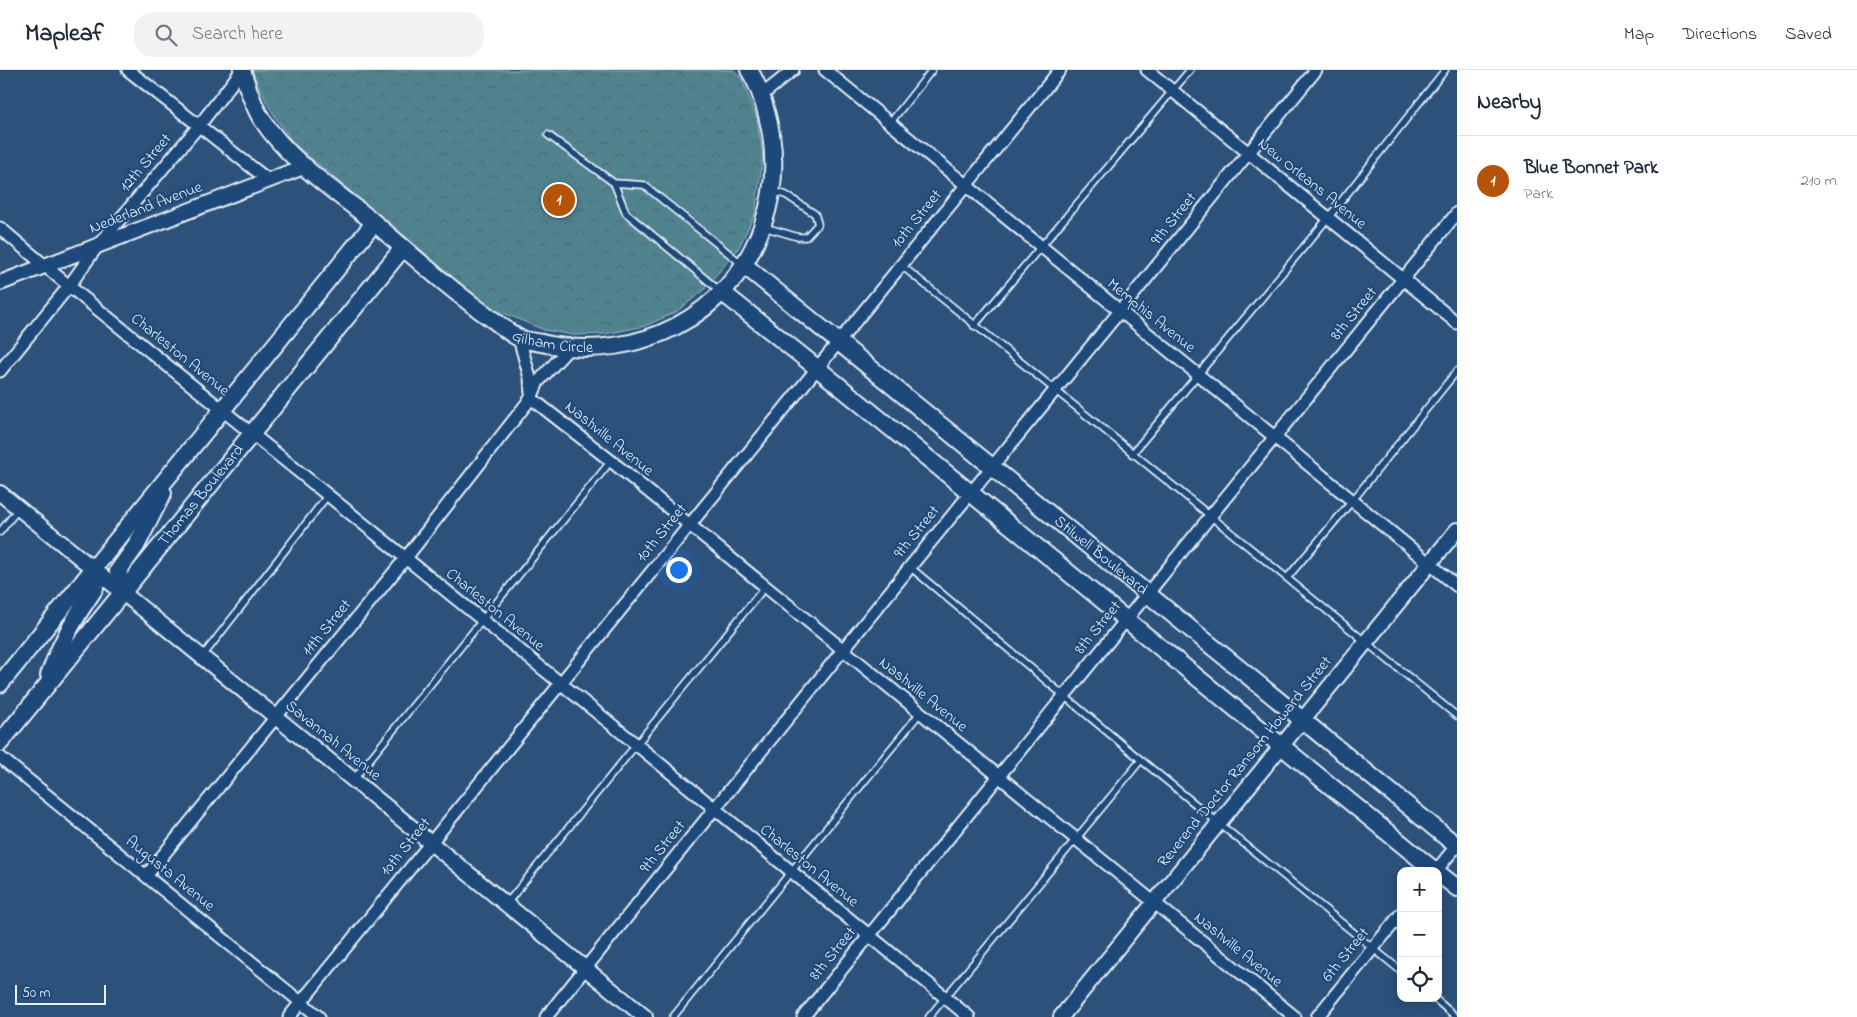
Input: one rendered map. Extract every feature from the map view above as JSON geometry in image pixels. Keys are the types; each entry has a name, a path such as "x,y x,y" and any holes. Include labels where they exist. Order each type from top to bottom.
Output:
{"main road":[{"name":"Gilham Circle","path":"242,70 249,94 260,116 276,138 306,166 403,248 481,311 519,338 569,348 599,348 631,343 658,335 691,317 723,293 744,265 757,241 768,209 774,164 772,142 762,95 749,70"},
{"path":"0,684 374,223"},
{"name":"Thomas Boulevard","path":"0,743 403,248"},
{"name":"Stilwell Boulevard","path":"744,265 1457,846"},
{"name":"Stilwell Boulevard","path":"723,293 1431,867"},
{"path":"123,592 118,571 136,546 172,473"},
{"path":"44,689 56,655 80,609 95,588 94,568"},
{"name":"Stilwell Boulevard","path":"1442,876 1457,888"}],"street":[{"path":"128,70 198,127 268,180"},
{"name":"12th Street","path":"0,371 69,286 99,244 198,127 242,70"},
{"path":"762,95 793,70"},
{"name":"Memphis Avenue","path":"825,70 1457,586"},
{"name":"10th Street","path":"289,1017 1060,70"},
{"name":"New Orleans Avenue","path":"1147,70 1457,324"},
{"name":"9th Street","path":"546,1017 1316,70"},
{"name":"Nederland Avenue","path":"0,283 306,166"},
{"name":"8th Street","path":"803,1017 1457,213"},
{"name":"Charleston Avenue","path":"0,228 969,1017"},
{"path":"519,338 530,378 531,398"},
{"name":"11th Street","path":"146,876 405,559 531,398 538,382 569,348"},
{"name":"Nashville Avenue","path":"531,398 1295,1017"},
{"name":"Savannah Avenue","path":"0,492 644,1017"},
{"name":"Reverend Doctor Ransom Howard Street","path":"1061,1017 1457,530"},
{"name":"Augusta Avenue","path":"0,757 320,1017"},
{"path":"1441,867 1457,846"},
{"name":"6th Street","path":"1317,1017 1397,919"}],"lane":[{"path":"890,123 932,70"},
{"path":"974,326 1190,70"},
{"path":"1132,454 1199,376 1328,218 1445,70"},
{"path":"548,135 614,183 626,213 723,293"},
{"path":"614,183 644,185 744,265"},
{"path":"762,226 798,237 806,237 818,224 816,214 786,195 772,190"},
{"path":"901,265 1457,716"},
{"path":"1287,578 1353,500 1457,371"},
{"path":"353,780 611,461"},
{"path":"202,657 328,495"},
{"path":"0,532 19,508"},
{"path":"910,567 1218,823 1397,968"},
{"path":"506,904 765,587"},
{"path":"673,1017 920,713"},
{"path":"930,1017 1142,760"},
{"path":"1439,1002 1456,1017"},
{"path":"1444,1017 1449,1011"}],"green space":[{"path":"252,70 734,70 742,79 757,118 763,156 755,214 738,249 703,291 676,312 645,326 605,334 574,335 544,330 487,306 294,144 270,108"}],"place":[{"name":"Blue Bonnet Park","path":"559,200"}]}
